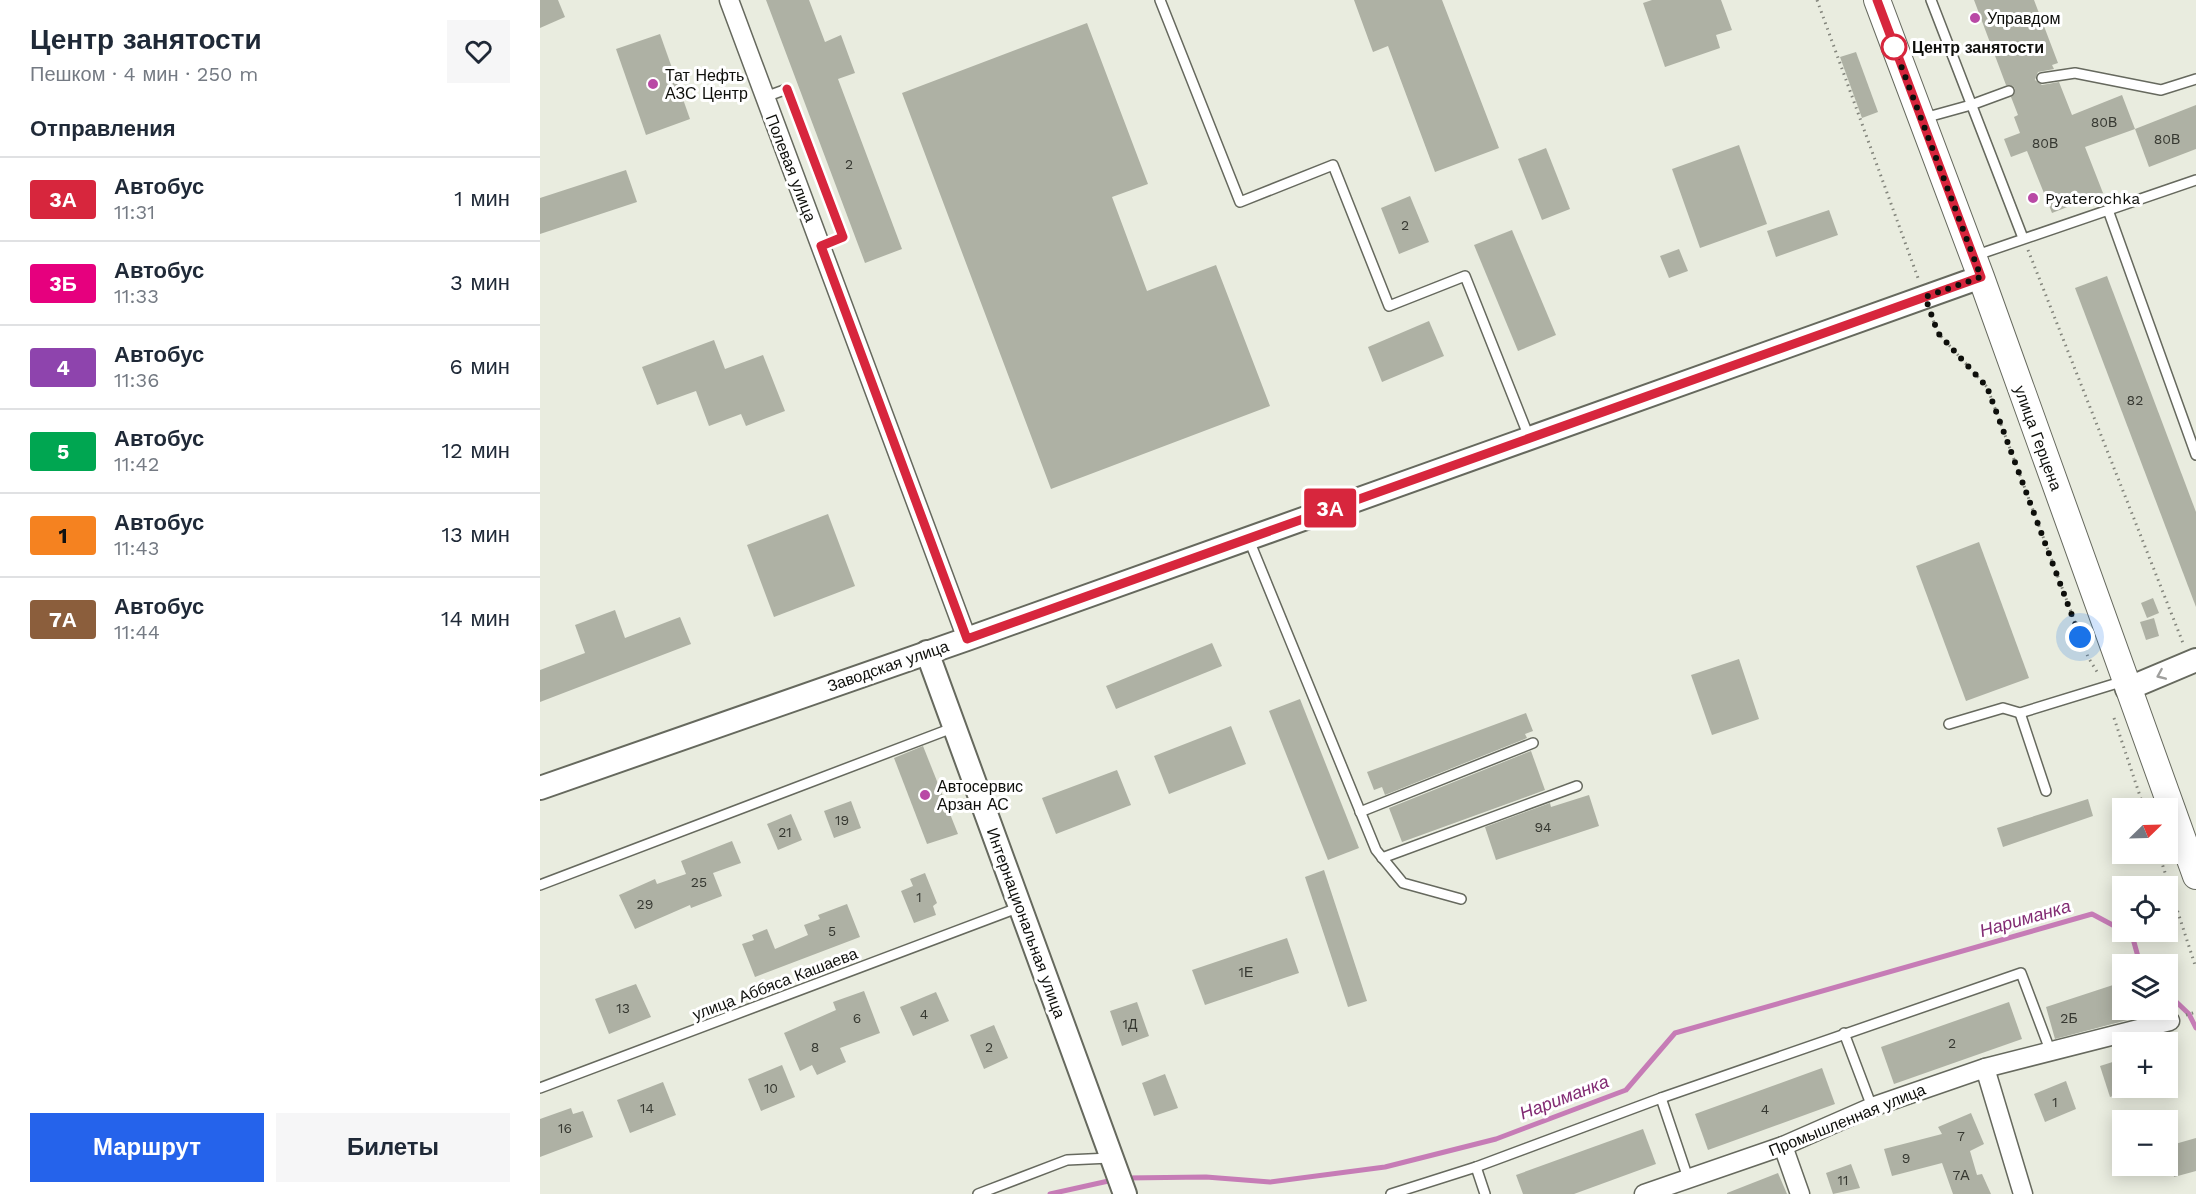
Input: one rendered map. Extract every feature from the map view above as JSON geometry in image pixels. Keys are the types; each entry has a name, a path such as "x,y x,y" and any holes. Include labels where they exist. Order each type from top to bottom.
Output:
{"main road":[{"name":"улица Герцена","path":"1877,0 1977,267 2118,686 2196,876"}],"street":[{"name":"Полевая улица","path":"729,0 967,639"},
{"name":"Заводская улица","path":"540,788 967,639 1925,297 1977,267"},
{"name":"Интернациональная улица","path":"927,652 1125,1193"},
{"path":"2118,686 2193,661"},
{"name":"Промышленная улица","path":"1644,1194 1783,1146 1872,1107 1985,1068 2170,1021"},
{"path":"1985,1068 2024,1194"},
{"path":"1783,1146 1800,1194"}],"lane":[{"path":"1160,0 1240,202 1333,165 1389,306 1465,276 1529,437"},
{"path":"1931,0 2023,238"},
{"path":"2042,78 2075,73 2161,90 2196,79"},
{"path":"1921,118 1971,105 2009,91"},
{"path":"1977,267 2023,238 2196,180"},
{"path":"2108,210 2196,455"},
{"path":"1248,537 1376,850 1403,883 1461,899"},
{"path":"1949,724 2003,708 2020,713 2118,686"},
{"path":"2020,713 2046,791"},
{"path":"540,885 954,728"},
{"path":"1360,812 1533,743"},
{"path":"1382,858 1577,786"},
{"name":"улица Аббяса Кашаева","path":"540,1088 1020,908"},
{"path":"1391,1194 1476,1167 1661,1098 2021,973 2050,1050"},
{"path":"1844,1033 1872,1107"},
{"path":"1661,1098 1688,1178"},
{"path":"978,1194 1067,1160 1112,1158"},
{"path":"1476,1167 1485,1194"}],"path":[{"path":"1817,0 1938,333 1987,387 2088,657 2118,686 2142,798"},
{"path":"2023,238 2193,661"},
{"path":"2162,864 2196,968"}],"building":[{"path":"540,0 558,0 565,17 540,28"},
{"path":"766,0 809,0 825,42 841,35 855,73 838,79 902,249 865,263"},
{"path":"1354,0 1442,0 1499,148 1435,172 1388,46 1373,52"},
{"path":"1652,0 1721,0 1732,30 1716,35 1720,48 1665,67 1643,3"},
{"path":"1974,0 2034,0 2058,63 2052,65 2054,69 2038,72 2035,80 2042,85 2059,82 2072,115 2122,95 2135,129 2085,147 2103,193 2052,213 2027,151 2011,157 2004,139 2020,133 2014,117 2018,115 2011,97 2015,89 2013,86 2006,85"},
{"path":"1087,23 1148,184 1112,197 1147,291 1216,265 1270,406 1051,489 902,93"},
{"name":"Тат Нефть АЗС Центр","path":"660,34 690,119 646,135 616,49"},
{"path":"1856,52 1878,112 1862,118 1840,57"},
{"path":"2196,105 2196,149 2149,167 2135,129"},
{"path":"1739,145 1767,224 1700,248 1672,169"},
{"path":"1546,148 1570,209 1542,220 1518,159"},
{"path":"626,170 637,202 540,234 540,198"},
{"path":"1410,196 1429,242 1399,254 1381,208"},
{"path":"1829,210 1838,235 1776,257 1767,231"},
{"path":"1512,230 1556,335 1518,351 1474,245"},
{"path":"1679,249 1688,271 1669,278 1660,256"},
{"path":"2107,276 2196,512 2196,607 2075,288"},
{"path":"1429,321 1444,356 1382,382 1368,347"},
{"path":"714,340 725,369 763,355 785,411 746,426 741,414 709,426 696,391 657,405 642,367"},
{"path":"828,514 855,586 774,617 747,545"},
{"path":"1979,542 2029,678 1966,701 1916,566"},
{"path":"2153,598 2159,613 2147,618 2141,603"},
{"path":"615,610 625,638 680,617 691,644 540,702 540,670 585,653 575,625"},
{"path":"2154,618 2159,636 2146,640 2140,622"},
{"path":"1212,643 1222,666 1116,709 1106,686"},
{"path":"1739,659 1759,719 1712,735 1691,675"},
{"path":"1300,699 1359,848 1328,860 1269,711"},
{"path":"1526,713 1533,731 1525,734 1527,738 1385,795 1382,787 1374,790 1367,772"},
{"path":"1231,726 1246,764 1169,794 1154,756"},
{"name":"Автосервис Арзан АС","path":"923,746 958,834 927,844 894,758"},
{"path":"1531,751 1545,790 1402,842 1389,808"},
{"path":"1117,770 1131,805 1056,834 1042,798"},
{"path":"1589,795 1599,826 1496,860 1485,827 1550,803 1551,807"},
{"path":"2088,799 2093,816 2003,847 1997,828"},
{"path":"851,801 861,828 834,838 824,811"},
{"path":"791,814 802,840 778,850 767,824"},
{"path":"732,841 741,863 713,873 722,896 691,908 690,905 635,929 619,895 655,879 657,884 686,874 681,861"},
{"path":"1324,870 1367,1001 1348,1007 1305,877"},
{"path":"925,873 937,903 933,906 936,915 914,923 901,891 913,886 910,879"},
{"path":"847,904 860,937 755,977 742,944 754,940 752,935 767,929 775,949 808,935 804,925 820,919 818,915"},
{"path":"1287,938 1299,973 1205,1005 1192,970"},
{"path":"636,984 651,1017 609,1034 595,999"},
{"path":"2112,985 2112,1020 2127,1020 2055,1039 2046,1007"},
{"path":"864,991 880,1033 840,1048 846,1062 817,1075 812,1065 800,1071 784,1033 836,1010 833,1002"},
{"path":"936,992 949,1021 913,1036 900,1007"},
{"path":"1137,1002 1149,1036 1122,1046 1110,1011"},
{"path":"2009,1002 2022,1039 1894,1084 1881,1047"},
{"path":"994,1025 1008,1058 984,1069 970,1035"},
{"path":"2112,1062 2112,1096 2110,1097 2100,1066"},
{"path":"782,1065 795,1097 761,1111 748,1079"},
{"path":"1822,1068 1835,1104 1708,1150 1695,1114"},
{"path":"1165,1074 1178,1108 1154,1116 1142,1083"},
{"path":"2066,1081 2076,1109 2045,1122 2034,1094"},
{"path":"663,1082 676,1115 630,1133 617,1100"},
{"path":"571,1108 573,1114 583,1111 593,1137 540,1157 540,1119"},
{"path":"1971,1113 1984,1144 1970,1151 1977,1175 1982,1174 1991,1194 1953,1194 1942,1163 1892,1176 1884,1149 1942,1134 1938,1127"},
{"path":"1643,1129 1656,1164 1574,1194 1523,1194 1516,1175"},
{"path":"2196,1138 2196,1171 2178,1176 2178,1143"},
{"path":"1851,1164 1860,1188 1833,1194 1826,1173"},
{"path":"1778,1173 1787,1194 1727,1194 1727,1193"}],"waterway":[{"name":"Нариманка","path":"1125,1178 1206,1177 1270,1182 1385,1167 1496,1139 1626,1090 1675,1033 2092,914 2112,925"},
{"name":"Нариманка","path":"2134,942 2137,954"},
{"name":"Нариманка","path":"2178,1004 2189,1014 2196,1028"},
{"name":"Нариманка","path":"1050,1194 1113,1180"}],"bus line":[{"name":"3А","path":"787,89 843,237 821,246 967,639 1981,277 1877,0"}],"place":[{"name":"Управдом","path":"1975,18"},
{"name":"Центр занятости","path":"1894,47"},
{"name":"Тат Нефть АЗС Центр","path":"653,84"},
{"name":"Pyaterochka","path":"2033,198"},
{"name":"Автосервис Арзан АС","path":"925,795"}],"route":[{"path":"1894,47 1981,277 1925,297 1938,333 1987,387 2080,637"}]}
